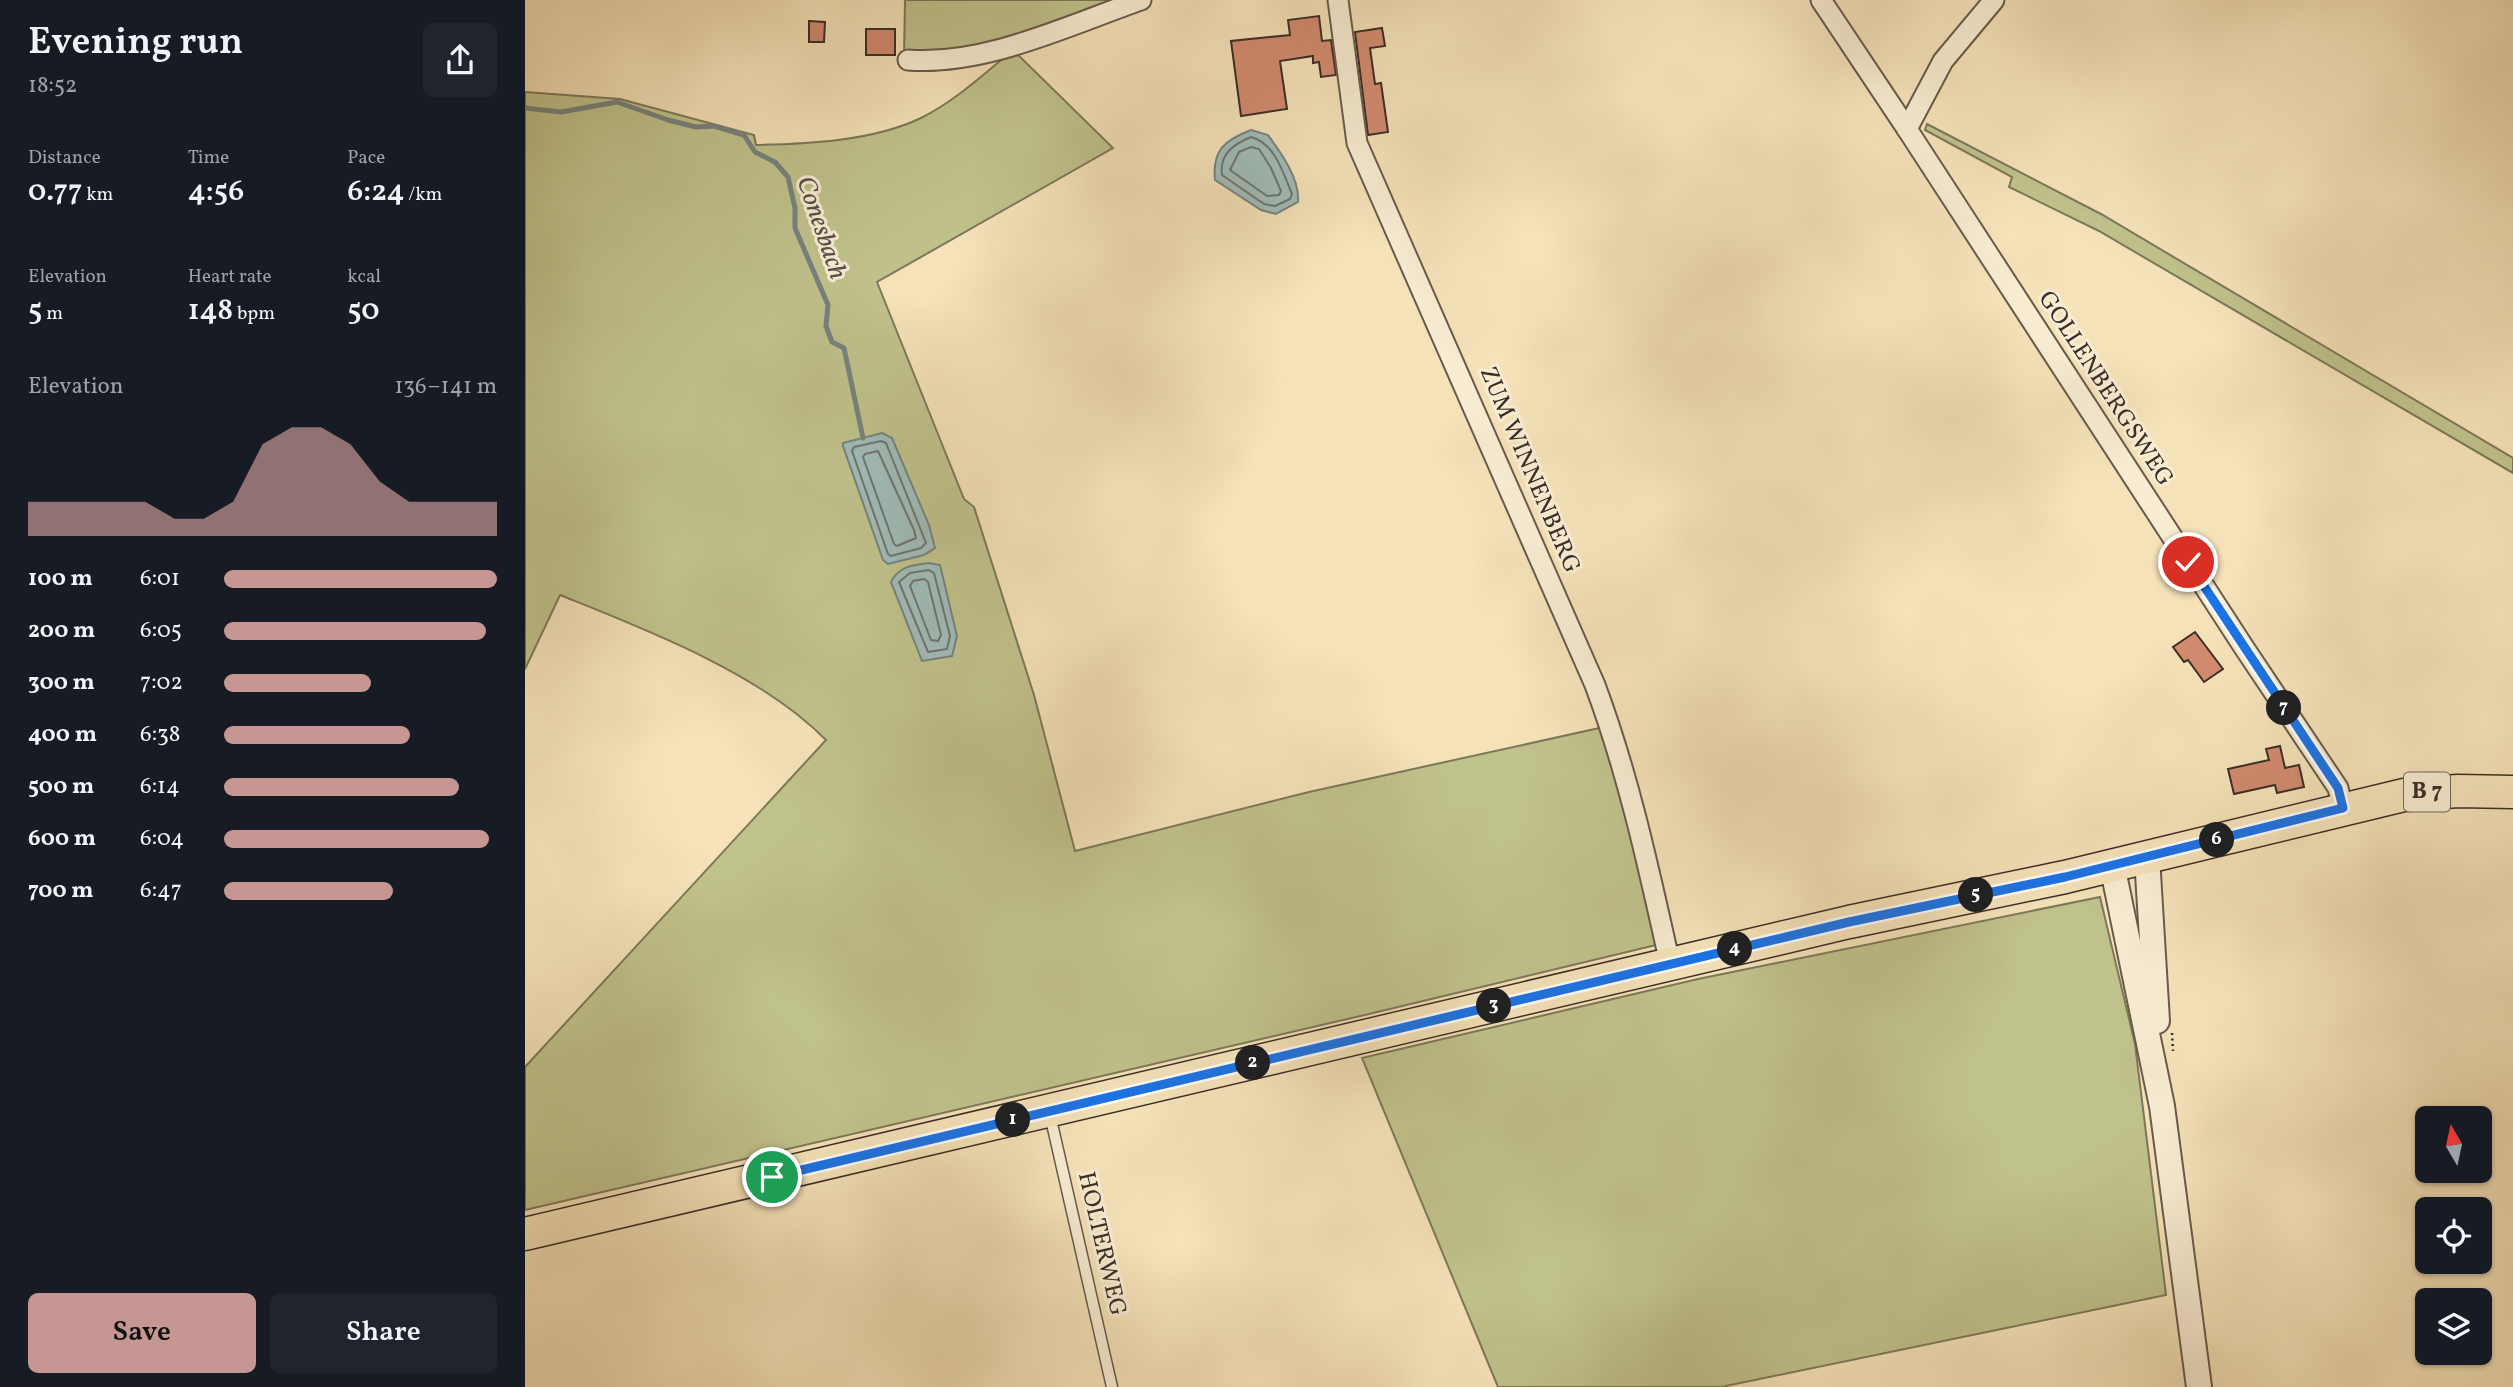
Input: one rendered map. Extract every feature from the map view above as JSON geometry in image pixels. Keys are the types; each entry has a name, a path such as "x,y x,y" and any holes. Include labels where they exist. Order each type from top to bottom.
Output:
{"main road":[{"name":"B 7","path":"525,1234 1849,922 2147,857 2343,808 2427,792 2513,792"}],"street":[{"path":"908,60 937,62 971,57 1142,0"},
{"name":"ZUM WINNENBERG","path":"1338,0 1357,143 1595,685 1611,727 1646,853 1670,964"},
{"name":"GOLLENBERGSWEG","path":"1821,0 2338,788 2343,808"},
{"path":"1907,129 1943,61 1994,0"},
{"path":"2147,857 2162,1106 2199,1387"},
{"path":"2112,865 2162,1106"}],"lane":[{"name":"HOLTERWEG","path":"1049,1111 1112,1387"}],"green space":[{"path":"905,0 1131,0 1018,41 904,58"},
{"path":"1013,50 1113,148 877,282 964,499 974,507 1034,695 1075,851 1309,792 1604,727 1636,852 1656,945 525,1210 525,1067 826,740 769,694 736,674 665,639 560,595 525,669 525,92 620,99 754,135 756,145 818,142 882,132 921,118 980,78"},
{"path":"1927,124 2101,214 2513,458 2513,473 2099,231 2009,187 2012,177 1925,130"},
{"path":"2100,897 2135,1044 2166,1295 1721,1387 1498,1387 1362,1058 1698,979"}],"water":[{"path":"1251,130 1268,135 1289,167 1296,184 1298,202 1276,214 1261,210 1215,180 1216,161 1222,148 1227,142"},
{"path":"882,433 892,438 929,525 935,548 924,555 888,564 883,560 843,446 843,443"},
{"path":"929,563 940,565 957,636 952,656 922,661 891,582 902,569"}],"building":[{"path":"1319,16 1322,41 1331,40 1336,75 1321,77 1319,62 1313,63 1313,56 1280,61 1287,109 1241,116 1231,41 1290,35 1288,20"},
{"path":"809,21 825,22 824,42 809,42"},
{"path":"1382,28 1385,46 1370,48 1375,84 1381,83 1388,132 1368,135 1355,32"},
{"path":"866,29 895,29 895,55 866,55"},
{"path":"2195,632 2223,669 2204,682 2188,660 2184,662 2173,647"},
{"path":"2280,746 2285,768 2299,765 2304,787 2277,793 2275,785 2234,794 2228,769 2269,760 2266,749"}],"waterway":[{"name":"Conesbach","path":"525,108 561,112 617,102 668,120 696,127 714,126 744,135 755,152 775,162 788,177 795,208 795,228 828,305 826,326 832,342 844,348 863,438"}],"route":[{"path":"772,1177 1849,922 2065,877 2343,808 2338,788 2188,562"}]}
